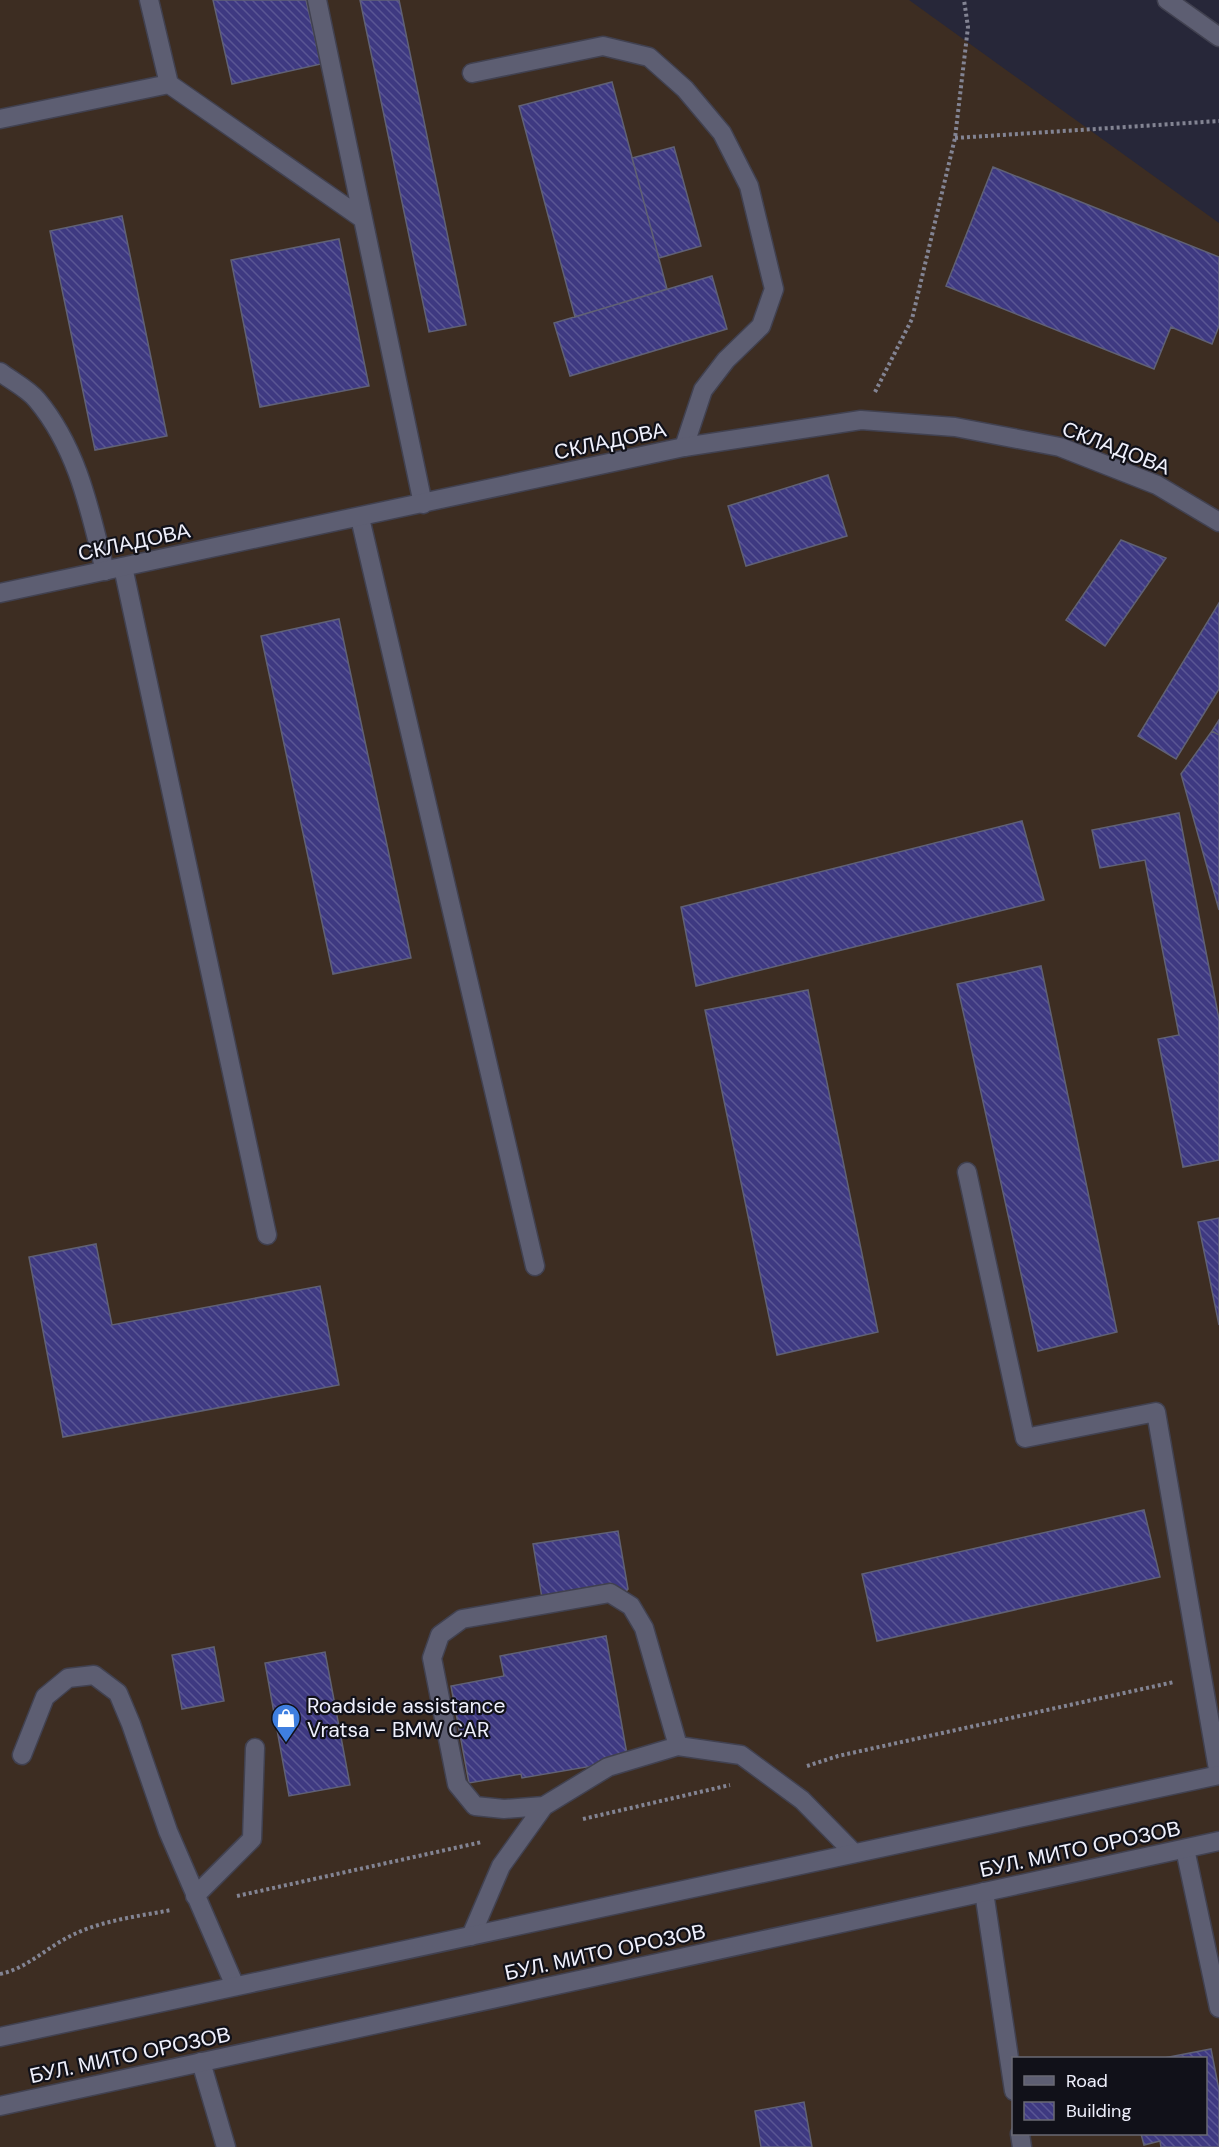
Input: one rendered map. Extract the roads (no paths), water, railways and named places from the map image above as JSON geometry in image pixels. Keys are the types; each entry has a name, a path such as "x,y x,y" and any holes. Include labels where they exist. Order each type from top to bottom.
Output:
{"main road":[{"path":"149,0 169,84 363,219"},
{"path":"316,0 423,504"},
{"path":"1167,0 1219,38"},
{"path":"472,73 603,46 649,57 685,89 722,133 749,186 774,288 761,326 726,360 704,390 684,447"},
{"path":"0,119 169,84"},
{"path":"0,372 36,399 63,440 83,483 105,571"},
{"name":"СКЛАДОВА","path":"0,593 360,518 684,447 861,420 955,427 1060,447 1157,485 1219,522"},
{"path":"360,518 535,1266"},
{"path":"123,567 267,1234"},
{"path":"967,1172 1025,1438 1156,1412 1200,1677 1219,1775"},
{"path":"544,1806 504,1809 475,1806 457,1784 432,1658 440,1635 462,1619 610,1593 631,1606 644,1628 678,1746"},
{"path":"22,1755 45,1698 68,1678 94,1676 118,1693 168,1831 236,1986"},
{"path":"471,1936 501,1866 544,1806 608,1767 678,1746 741,1755 802,1800 854,1853"},
{"path":"197,1900 252,1839 255,1748"},
{"name":"БУЛ. МИТО ОРОЗОВ","path":"0,2037 1219,1775"},
{"name":"БУЛ. МИТО ОРОЗОВ","path":"0,2106 1219,1841"},
{"path":"1185,1849 1219,2008"},
{"path":"984,1892 1012,2078"},
{"path":"201,2062 226,2147"}],"place":[{"name":"Roadside assistance Vratsa - BMW CAR","path":"286,1744"}]}
